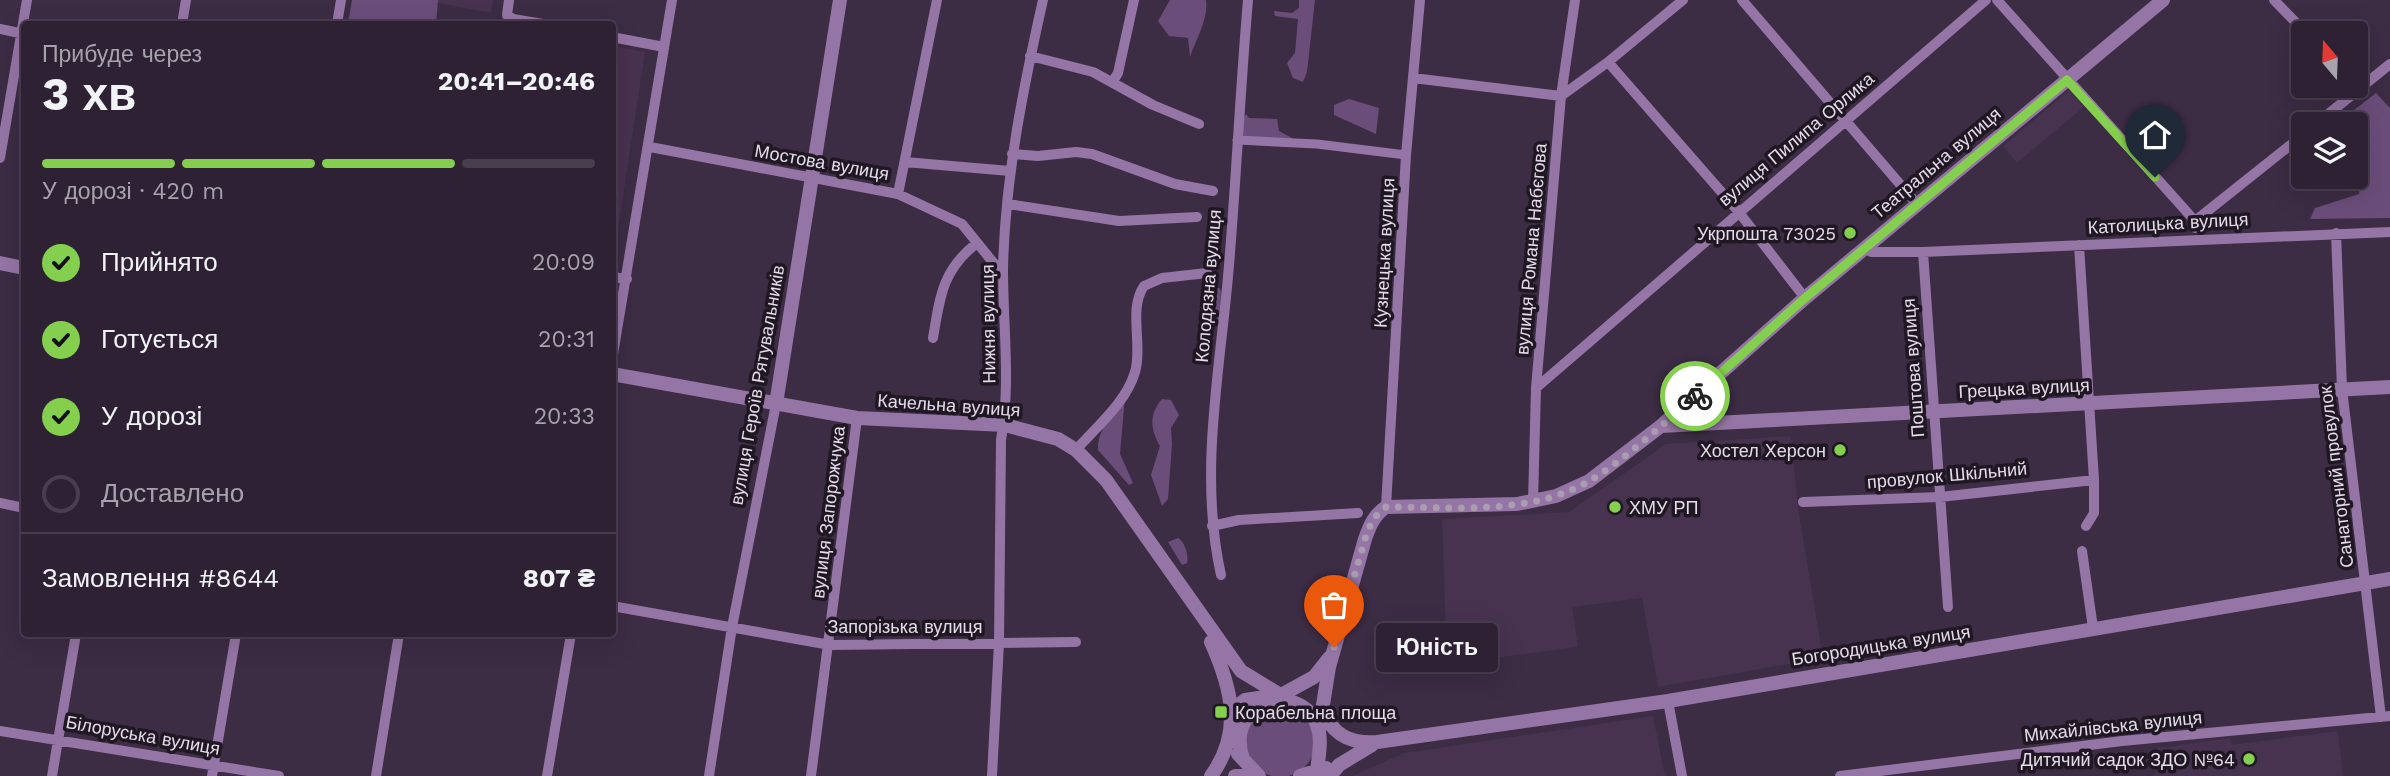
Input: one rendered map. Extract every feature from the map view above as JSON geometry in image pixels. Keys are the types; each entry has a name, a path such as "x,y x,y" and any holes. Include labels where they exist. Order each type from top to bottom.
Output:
{"street":[{"path":"24,21 27,0"},
{"path":"182,21 186,0"},
{"path":"338,21 341,0"},
{"path":"509,0 507,15 525,21"},
{"path":"616,338 650,147 672,0"},
{"name":"вулиця Героїв Рятувальників","path":"709,776 732,627 776,404 840,0"},
{"path":"898,194 937,0"},
{"name":"Нижня вулиця","path":"992,776 999,643 1001,440 1005,425 1003,268 1012,154 1043,0"},
{"path":"1113,81 1118,73 1134,0"},
{"name":"Колодязна вулиця","path":"1221,575 1212,526 1212,438 1228,274 1248,0"},
{"name":"Кузнецька вулиця","path":"1386,507 1406,155 1420,0"},
{"name":"вулиця Романа Набєгова","path":"1532,502 1536,388 1561,96 1575,0"},
{"path":"1413,78 1561,96 1608,62 1683,0"},
{"path":"1742,0 1917,204"},
{"name":"вулиця Пилипа Орлика","path":"1536,388 1738,211 1986,0"},
{"path":"1997,0 2195,221 2196,238"},
{"name":"Театральна вулиця","path":"1532,502 1589,481 1661,426 1866,246 2163,0"},
{"path":"2274,0 2294,21"},
{"path":"0,29 21,33"},
{"path":"616,38 664,47"},
{"path":"0,158 21,44"},
{"path":"1030,56 1113,81 1153,105 1199,124"},
{"path":"1608,62 1738,211 1805,298"},
{"path":"2368,79 2390,64"},
{"path":"2329,112 2344,98"},
{"path":"1237,140 1317,144 1406,155"},
{"path":"2195,221 2291,145"},
{"name":"Мостова вулиця","path":"650,147 898,194 955,220 996,266 1003,268"},
{"path":"1012,154 1092,154 1175,184 1213,191"},
{"path":"905,162 1010,171"},
{"path":"1008,204 1119,221 1197,217"},
{"name":"Католицька вулиця","path":"1866,246 1871,252 1923,252 2196,238 2390,232"},
{"name":"Санаторний провулок","path":"2336,233 2343,389 2366,582 2386,716"},
{"name":"Нижня вулиця","path":"933,338 940,301 952,268 958,258 977,243"},
{"path":"2079,244 2094,480 2094,513 2086,526"},
{"name":"Поштова вулиця","path":"1923,252 1948,607"},
{"path":"0,263 21,267"},
{"path":"1076,450 1111,412 1132,381 1137,362 1138,301 1144,286 1162,278 1207,273"},
{"path":"616,278 627,279"},
{"name":"Качельна вулиця","path":"616,375 857,418 1005,425 1045,433 1076,450 1113,490 1241,671 1265,695 1286,700 1313,718 1319,730"},
{"name":"Грецька вулиця","path":"1661,426 2390,387"},
{"name":"вулиця Запорожчука","path":"811,776 830,645 857,418"},
{"name":"провулок Шкільний","path":"1803,502 1940,497 2094,480"},
{"path":"1326,772 1317,755 1332,654 1368,531 1376,515 1386,507 1495,507 1532,502"},
{"path":"0,503 21,507"},
{"path":"1212,526 1239,520 1358,513"},
{"path":"2082,551 2093,628"},
{"name":"Богородицька вулиця","path":"1319,730 1353,742 1377,742 1668,701 2390,579"},
{"name":"Запорізька вулиця","path":"616,608 830,645 1076,642"},
{"name":"Качельна вулиця","path":"1199,615 1226,677 1236,732"},
{"path":"52,776 75,637"},
{"path":"213,770 235,637"},
{"path":"376,776 399,637"},
{"path":"547,776 570,637"},
{"path":"1211,776 1255,697 1286,700 1321,670 1332,654"},
{"path":"1236,732 1265,695 1298,688"},
{"path":"1668,701 1682,776"},
{"path":"1322,708 1334,730 1353,742"},
{"name":"Михайлівська вулиця","path":"1840,776 2123,741 2386,716"},
{"name":"Білоруська вулиця","path":"0,731 58,738 213,770 279,776"},
{"path":"1235,776 1259,776 1236,732"},
{"name":"Богородицька вулиця","path":"1301,776 1326,772 1377,742"},
{"path":"1301,776 1317,755"}],"shaded area":[{"path":"352,0 438,0 436,21 348,21"},
{"path":"438,0 493,0 491,13 438,3"},
{"path":"1170,0 1206,0 1204,21 1190,57 1188,38 1169,36 1158,21"},
{"path":"1299,0 1315,0 1307,72 1303,82 1293,78 1287,63 1295,53 1298,19 1275,16 1274,11 1292,13 1299,8"},
{"path":"616,47 645,52 616,242"},
{"path":"2069,90 2084,107 2017,163 2003,146"},
{"path":"2376,93 2390,108 2390,218 2310,219 2315,208 2359,194 2360,189 2368,189 2368,112 2351,112"},
{"path":"1349,99 1379,108 1376,134 1334,115 1334,105"},
{"path":"1246,114 1249,118 1277,119 1279,131 1292,138 1284,146 1248,143 1241,129"},
{"path":"1208,288 1219,288 1221,291 1219,322 1215,325 1206,322"},
{"path":"1125,397 1120,454 1133,483 1129,485 1098,450 1103,428"},
{"path":"1162,399 1171,400 1179,415 1171,428 1168,499 1162,506 1151,475 1160,446 1152,422"},
{"path":"1791,436 1798,508 1823,658 1658,687 1642,598 1572,607 1578,647 1447,664 1442,519 1569,512 1666,444"},
{"path":"1178,538 1187,557 1187,563 1182,565 1168,542"},
{"name":"Корабельна площа","path":"1280,707 1305,717 1315,742 1305,767 1280,777 1255,767 1245,742 1255,717"},
{"path":"1653,716 1665,776 1352,776 1404,753"},
{"name":"Дитячий садок ЗДО №64","path":"2338,731 2343,776 2153,776 2159,770 2157,748 2230,738 2232,745"}],"way so far":[{"path":"1334,647 1365,539 1371,523 1380,511 1386,507 1495,507 1556,496 1589,481 1619,460 1695,396"}],"place":[{"name":"Укрпошта 73025","path":"1850,233"},
{"name":"Хостел Херсон","path":"1840,450"},
{"name":"ХМУ РП","path":"1615,507"},
{"name":"Юність","path":"1334,647"},
{"name":"Корабельна площа","path":"1221,712"},
{"name":"Дитячий садок ЗДО №64","path":"2249,759"}],"route":[{"path":"1695,396 1805,298 2067,80 2155,177"}]}
